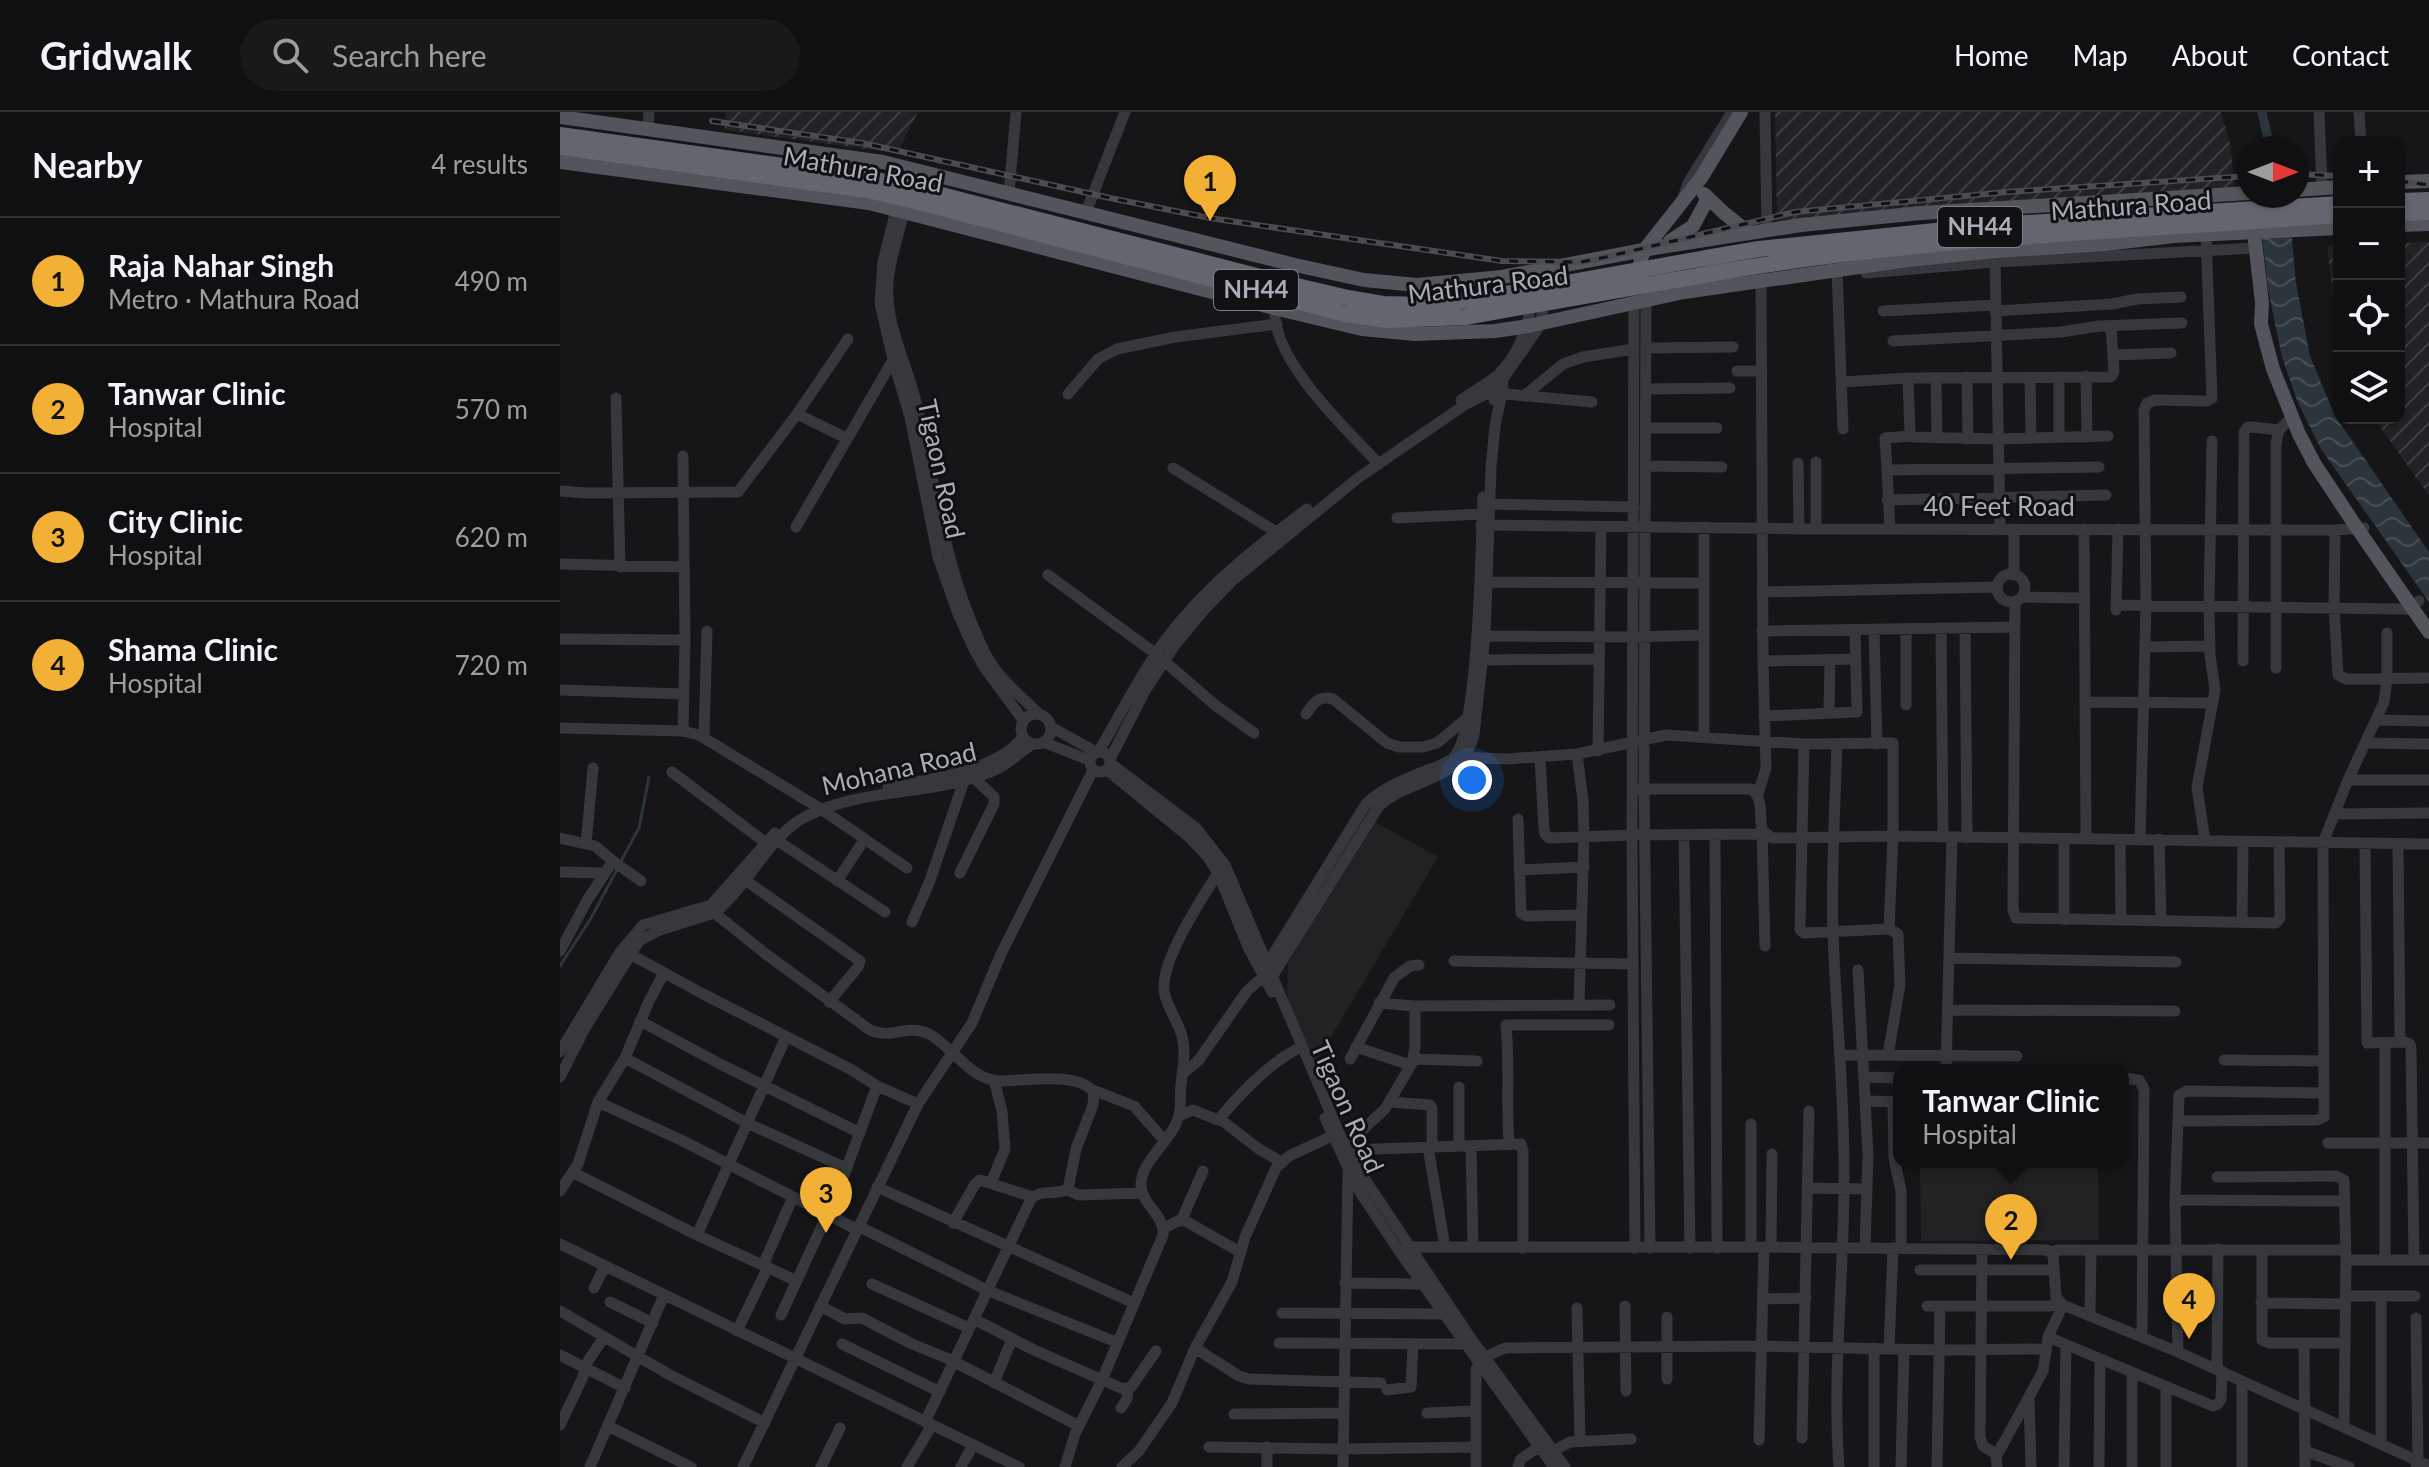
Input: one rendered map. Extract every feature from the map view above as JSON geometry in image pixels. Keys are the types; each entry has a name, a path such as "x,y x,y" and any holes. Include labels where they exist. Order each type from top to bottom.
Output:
{"highway":[{"name":"Mathura Road","path":"560,135 806,176"},
{"name":"Mathura Road","path":"560,147 806,176 868,178 1297,286 1383,304 1427,305 1477,299 1708,266 1759,249 1994,225 2257,224 2333,215"},
{"path":"2405,201 2429,200"},
{"name":"Mathura Road","path":"2296,218 2333,206"},
{"path":"2405,213 2429,212"}],"main road":[{"path":"1640,300 1641,259 1699,181 1741,112"},
{"path":"560,117 594,117 648,129 883,162 1295,265 1383,283 1417,285 1502,277 1651,245 1679,237 1693,226 1708,198"},
{"path":"560,162 869,203 1276,316 1415,334 1484,332 1534,325 1640,300 1761,280 2206,234 2296,218"},
{"path":"1699,181 1708,198 1748,232"},
{"path":"2405,182 2429,181"},
{"path":"2309,189 2333,187"},
{"path":"1651,245 1921,213 2237,194"},
{"name":"Mathura Road","path":"2296,218 2333,227"},
{"path":"2257,224 2255,248 2262,303 2261,324 2269,359 2292,417 2308,453 2415,604 2429,632"},
{"path":"2405,225 2429,224"},
{"path":"1683,243 1680,268 1683,281 1690,291"},
{"path":"1591,260 1597,271 1599,310"},
{"path":"2262,303 2281,366 2308,437 2361,528"},
{"path":"2415,604 2429,616"}],"street":[{"path":"648,129 649,112"},
{"path":"1009,193 1016,112"},
{"path":"1086,212 1125,112"},
{"path":"1682,203 1688,183 1732,112"},
{"path":"1765,112 1767,229"},
{"path":"2319,112 2322,188"},
{"path":"2359,112 2361,136"},
{"name":"Tigaon Road","path":"900,211 879,289 882,317 935,524 983,648 1005,680 1039,714"},
{"name":"Tigaon Road","path":"900,211 887,297 917,404 938,557 974,649 1023,720"},
{"path":"2140,840 2145,702 2145,406 2155,400 2207,401 2212,398 2206,234"},
{"path":"2000,530 1995,257 2255,248"},
{"path":"1295,265 1276,316 1287,357 1295,371 1377,461"},
{"path":"1182,1074 1198,1061 1247,991 1267,972 1378,807 1394,795 1449,770 1474,735 1488,582 1485,454 1500,383 1534,325 1544,296 1539,270"},
{"path":"1837,273 1843,429"},
{"path":"1761,280 1762,631 1766,768 1758,794 1765,946"},
{"path":"1883,311 2112,304 2137,299 2181,297"},
{"path":"1640,300 1634,507 1640,528"},
{"path":"1068,394 1098,359 1117,349 1276,316"},
{"path":"1893,341 2182,323"},
{"path":"1842,382 1908,378 2113,377 2111,326"},
{"path":"560,491 738,492 848,339"},
{"path":"1524,396 1555,368 1573,359 1640,349 1733,347"},
{"path":"1640,349 1646,389 1646,466 1640,528 1638,789 1650,1248"},
{"path":"2113,355 2171,353"},
{"path":"796,527 893,360"},
{"path":"1737,371 1762,371"},
{"path":"2086,376 2087,437"},
{"path":"1967,377 1968,439"},
{"path":"2030,377 2031,438"},
{"path":"2059,377 2059,437"},
{"path":"1908,378 1911,436"},
{"path":"1936,378 1937,438"},
{"path":"743,1467 918,1104 972,1023 1001,954 1094,759 1190,609 1276,532 1377,461 1500,383"},
{"path":"1500,383 1524,396 1592,402"},
{"path":"1646,389 1730,388"},
{"path":"616,398 620,567"},
{"path":"797,414 846,438"},
{"path":"2276,668 2276,443 2279,430 2292,417"},
{"path":"2243,661 2244,432 2248,427 2279,430"},
{"path":"1646,428 1717,428"},
{"path":"1890,529 1885,438 2108,436"},
{"path":"2205,841 2197,787 2215,682 2209,606 2212,441"},
{"path":"683,456 683,731"},
{"path":"1109,764 1105,753 1094,759 1033,741 1021,725 1023,720 1033,714 1045,717 1051,727 1094,759 1099,773 1109,764 1160,657 1233,580 1377,461"},
{"path":"1816,462 1816,529"},
{"path":"1798,463 1799,529"},
{"path":"1646,466 1722,467"},
{"path":"1887,470 2099,467"},
{"path":"1173,468 1276,532"},
{"path":"1887,500 2106,495"},
{"path":"1397,518 1634,507"},
{"path":"1460,757 1474,671 1485,514"},
{"name":"40 Feet Road","path":"1485,514 1601,527 1640,528 2361,528"},
{"path":"1598,751 1601,527"},
{"path":"1704,527 1704,737"},
{"path":"2014,529 2014,575"},
{"path":"2084,529 2086,839"},
{"path":"2118,529 2116,608 2146,604 2402,609 2415,604"},
{"path":"2335,530 2334,607 2338,675 2346,679 2429,678"},
{"path":"560,564 683,567"},
{"path":"1048,575 1160,657 1215,705 1254,733"},
{"path":"2084,598 2018,600 2002,599 1997,587 2001,578 2014,575 2019,576 2024,584 2018,600 2015,627 2015,916 2019,919 2269,924 2279,920 2279,842"},
{"path":"1488,582 1704,583"},
{"path":"1762,592 1997,587"},
{"path":"1762,631 2015,627"},
{"path":"1941,628 1950,958 1946,1064"},
{"path":"1965,628 1967,838"},
{"path":"1874,629 1877,744"},
{"path":"1906,629 1906,705"},
{"path":"1764,716 1857,712 1855,630"},
{"path":"704,737 707,631"},
{"path":"2178,1121 2321,1120 2325,1115 2323,843 2385,696 2387,633"},
{"path":"1485,636 1703,635"},
{"path":"560,639 685,640"},
{"path":"2145,647 2210,646"},
{"path":"1483,660 1597,659"},
{"path":"1763,661 1856,659"},
{"path":"1829,712 1830,660"},
{"path":"560,690 683,694"},
{"path":"1306,714 1316,700 1325,697 1333,699 1387,743 1399,747 1423,747 1437,743 1466,719"},
{"path":"2086,702 2213,703"},
{"path":"2376,720 2429,721"},
{"path":"1033,741 1048,738 1051,727"},
{"path":"560,728 683,731 704,737 817,807 907,868"},
{"path":"1460,757 1540,758 1598,751 1666,735 1804,744 1893,743 1889,929"},
{"name":"Mohana Road","path":"817,807 969,779 999,768 1033,741"},
{"name":"Mohana Road","path":"560,1052 620,952 643,925 710,910 723,892 772,842 817,807 973,768 1016,746 1033,741"},
{"path":"2365,743 2429,744"},
{"path":"1804,744 1800,930 1804,933 1833,933 1889,929 1898,934 1900,976 1888,1055"},
{"path":"1837,745 1833,933 1844,1115 1837,1396 1839,1467"},
{"path":"1577,754 1584,837 1579,1005"},
{"path":"1540,758 1545,834 1549,838 1762,832 1772,838 1802,839 1893,836 2243,842 2265,838 2279,842 2429,844"},
{"name":"Tigaon Road","path":"1109,764 1199,847 1218,873 1248,947 1267,972"},
{"name":"Tigaon Road","path":"1109,764 1180,814 1217,852 1232,878 1332,1136 1348,1155 1358,1189 1546,1446 1565,1467"},
{"path":"586,844 593,768"},
{"path":"672,772 772,842 885,912"},
{"path":"912,922 969,779 994,797 994,804 960,873"},
{"path":"2348,780 2429,780"},
{"path":"1638,789 1751,789 1758,794"},
{"path":"2334,814 2429,813"},
{"path":"1518,819 1522,914 1582,915"},
{"path":"1715,834 1717,1248"},
{"path":"1635,1248 1633,964 1639,835"},
{"path":"1684,835 1690,1248"},
{"path":"560,838 595,846 641,881"},
{"path":"2159,839 2161,921"},
{"path":"837,881 864,840"},
{"path":"2064,840 2064,920"},
{"path":"2120,840 2121,920"},
{"name":"Mohana Road","path":"560,1077 585,1028 630,954 645,936 724,905 772,842"},
{"path":"2242,922 2243,842"},
{"path":"2365,844 2367,1043 2400,1042 2408,1043 2411,1048 2414,1260"},
{"path":"2398,844 2400,1042"},
{"path":"560,950 613,861"},
{"path":"1519,870 1584,867"},
{"path":"560,872 605,873"},
{"path":"1164,1228 1143,1193 1142,1180 1179,1116 1184,1051 1182,1036 1165,995 1164,983 1183,932 1218,873"},
{"path":"745,880 864,965 858,967 829,1002"},
{"path":"710,910 829,1002 877,1033 887,1035 916,1029 929,1034 969,1067 994,1080 1062,1080 1086,1085 1134,1106 1164,1140"},
{"path":"630,954 877,1086 918,1104"},
{"path":"1950,958 2176,962"},
{"path":"1454,961 1633,964"},
{"path":"1350,1059 1379,1003 1399,973 1410,966 1419,965"},
{"path":"1858,970 1866,1101 1865,1248"},
{"path":"1267,972 1348,1155 1343,1467"},
{"path":"560,1191 574,1173 598,1102 625,1058 651,995 664,973"},
{"path":"1379,1003 1415,1006 1610,1005"},
{"path":"1348,1155 1390,1102 1412,1062 1415,1006"},
{"path":"1948,1010 2175,1011"},
{"path":"640,1021 860,1133"},
{"path":"1509,1143 1506,1025 1609,1025"},
{"path":"697,1235 786,1037"},
{"path":"2385,1043 2385,1260"},
{"path":"1356,1047 1412,1062 1477,1061"},
{"path":"1179,1116 1193,1110 1214,1120 1220,1119 1266,1072 1297,1049"},
{"path":"1840,1055 2017,1056"},
{"path":"625,1058 747,1123 846,1168"},
{"path":"2224,1060 2324,1061"},
{"path":"1865,1077 1893,1078"},
{"path":"2129,1079 2139,1080 2144,1089 2142,1337"},
{"path":"991,1183 1004,1154 1005,1144 1002,1111 994,1080"},
{"path":"841,1183 877,1086"},
{"path":"1459,1087 1473,1247"},
{"path":"1067,1190 1076,1149 1093,1105 1093,1090"},
{"path":"2178,1352 2175,1200 2179,1097 2184,1092 2324,1093"},
{"path":"1866,1101 1893,1102"},
{"path":"598,1102 989,1291 1116,1342"},
{"path":"1390,1102 1430,1105 1432,1109 1430,1147 1445,1247"},
{"path":"1802,1438 1809,1111"},
{"path":"1220,1119 1281,1162"},
{"path":"1751,1124 1762,1247 1759,1440"},
{"path":"1122,1467 1134,1457 1168,1410 1195,1348 1228,1292 1260,1201 1281,1162 1332,1136"},
{"path":"2328,1143 2429,1143"},
{"path":"1348,1155 1430,1147 1521,1144 1523,1248"},
{"path":"1762,1247 1772,1154"},
{"path":"1889,1349 1901,1191 1896,1168"},
{"path":"1065,1467 1079,1426 1102,1380 1164,1228 1182,1219 1203,1171"},
{"path":"574,1173 797,1281"},
{"path":"2217,1177 2339,1176 2344,1180 2344,1426"},
{"path":"953,1223 977,1181 1033,1197"},
{"path":"877,1187 1134,1303"},
{"path":"1808,1188 1867,1189"},
{"path":"907,1467 1033,1197 1067,1190 1079,1195 1143,1193"},
{"path":"737,1331 793,1197"},
{"path":"2175,1200 2345,1201"},
{"path":"781,1315 827,1215"},
{"path":"1182,1219 1240,1252"},
{"path":"560,1244 1019,1467"},
{"path":"1404,1249 1762,1247 2052,1252 2218,1249 2429,1260"},
{"name":"Tigaon Road","path":"1404,1249 1465,1344 1482,1360"},
{"path":"1982,1249 1980,1437 1983,1446 1997,1461 2045,1367 2047,1343 2061,1304"},
{"path":"1476,1467 1475,1374 1482,1360 1513,1346 1938,1350 2047,1343 2066,1345 2132,1374 2216,1405 2221,1399 2218,1249"},
{"path":"2090,1315 2091,1250"},
{"path":"2262,1250 2262,1340 2269,1343 2343,1343"},
{"path":"2052,1252 2055,1294 2061,1304"},
{"path":"594,1288 605,1266"},
{"path":"1920,1270 2054,1270"},
{"path":"1345,1283 1424,1284"},
{"path":"872,1284 1128,1389"},
{"path":"590,1467 664,1295"},
{"path":"2261,1303 2415,1296"},
{"path":"2381,1297 2381,1443"},
{"path":"1763,1299 1806,1298"},
{"path":"610,1302 653,1323"},
{"path":"1927,1306 2061,1304 2220,1370 2421,1464 2416,1318"},
{"path":"820,1306 845,1319 862,1318 1079,1426"},
{"path":"1625,1306 1626,1391"},
{"path":"1937,1467 1940,1306"},
{"path":"1577,1308 1580,1441"},
{"path":"560,1311 668,1374 765,1423"},
{"path":"1282,1313 1445,1314"},
{"path":"1667,1317 1667,1379"},
{"path":"560,1425 564,1407 604,1337"},
{"path":"994,1383 1012,1339"},
{"path":"1279,1343 1465,1344"},
{"path":"2304,1343 2305,1467"},
{"path":"842,1344 940,1392"},
{"path":"1195,1348 1245,1379 1411,1387 1413,1344"},
{"path":"2064,1467 2066,1345"},
{"path":"1874,1348 1874,1467"},
{"path":"1901,1467 1904,1349"},
{"path":"1121,1408 1127,1399 1128,1389 1156,1351"},
{"path":"560,1355 625,1388"},
{"path":"2099,1467 2100,1360"},
{"path":"2132,1374 2132,1467"},
{"path":"2242,1381 2242,1467"},
{"path":"2166,1387 2166,1467"},
{"path":"2029,1399 2031,1467"},
{"path":"1427,1413 1475,1411"},
{"path":"1234,1414 1344,1413"},
{"path":"608,1426 691,1467"},
{"path":"821,1467 840,1428"},
{"path":"1518,1467 1521,1459 1546,1446 1631,1439"},
{"path":"961,1467 973,1445"},
{"name":"Tigaon Road","path":"1546,1446 1554,1467"},
{"path":"1209,1447 1476,1447"},
{"path":"1267,1447 1267,1467"},
{"path":"2305,1451 2349,1467"}],"shaded area":[{"path":"725,112 918,112 897,153 725,130"},
{"path":"1775,112 2221,112 2230,143 2235,187 1777,224"},
{"path":"2429,242 2429,496 2378,424 2405,424 2405,243"},
{"path":"2327,246 2333,246 2333,296"},
{"path":"1372,820 1438,857 1315,1064 1294,1026 1287,993 1288,963"},
{"path":"1920,1168 2098,1168 2099,1240 1921,1241"}],"water":[{"path":"2259,208 2289,208 2296,283 2310,356 2333,411 2333,424 2341,424 2429,552 2429,602 2321,449 2298,403 2282,357 2268,289"}],"waterway":[{"path":"2262,112 2267,136"},
{"path":"620,863 639,828 649,777"},
{"path":"560,966 618,868"}],"railway":[{"path":"712,121 862,143 1210,218 1502,261 1581,262 1795,212 2007,192 2237,177"},
{"path":"2309,175 2333,176"},
{"path":"2405,182 2429,185"}],"place":[{"name":"Raja Nahar Singh","path":"1210,221"},
{"name":"City Clinic","path":"826,1233"},
{"name":"Tanwar Clinic","path":"2011,1260"},
{"name":"Shama Clinic","path":"2189,1339"}]}
